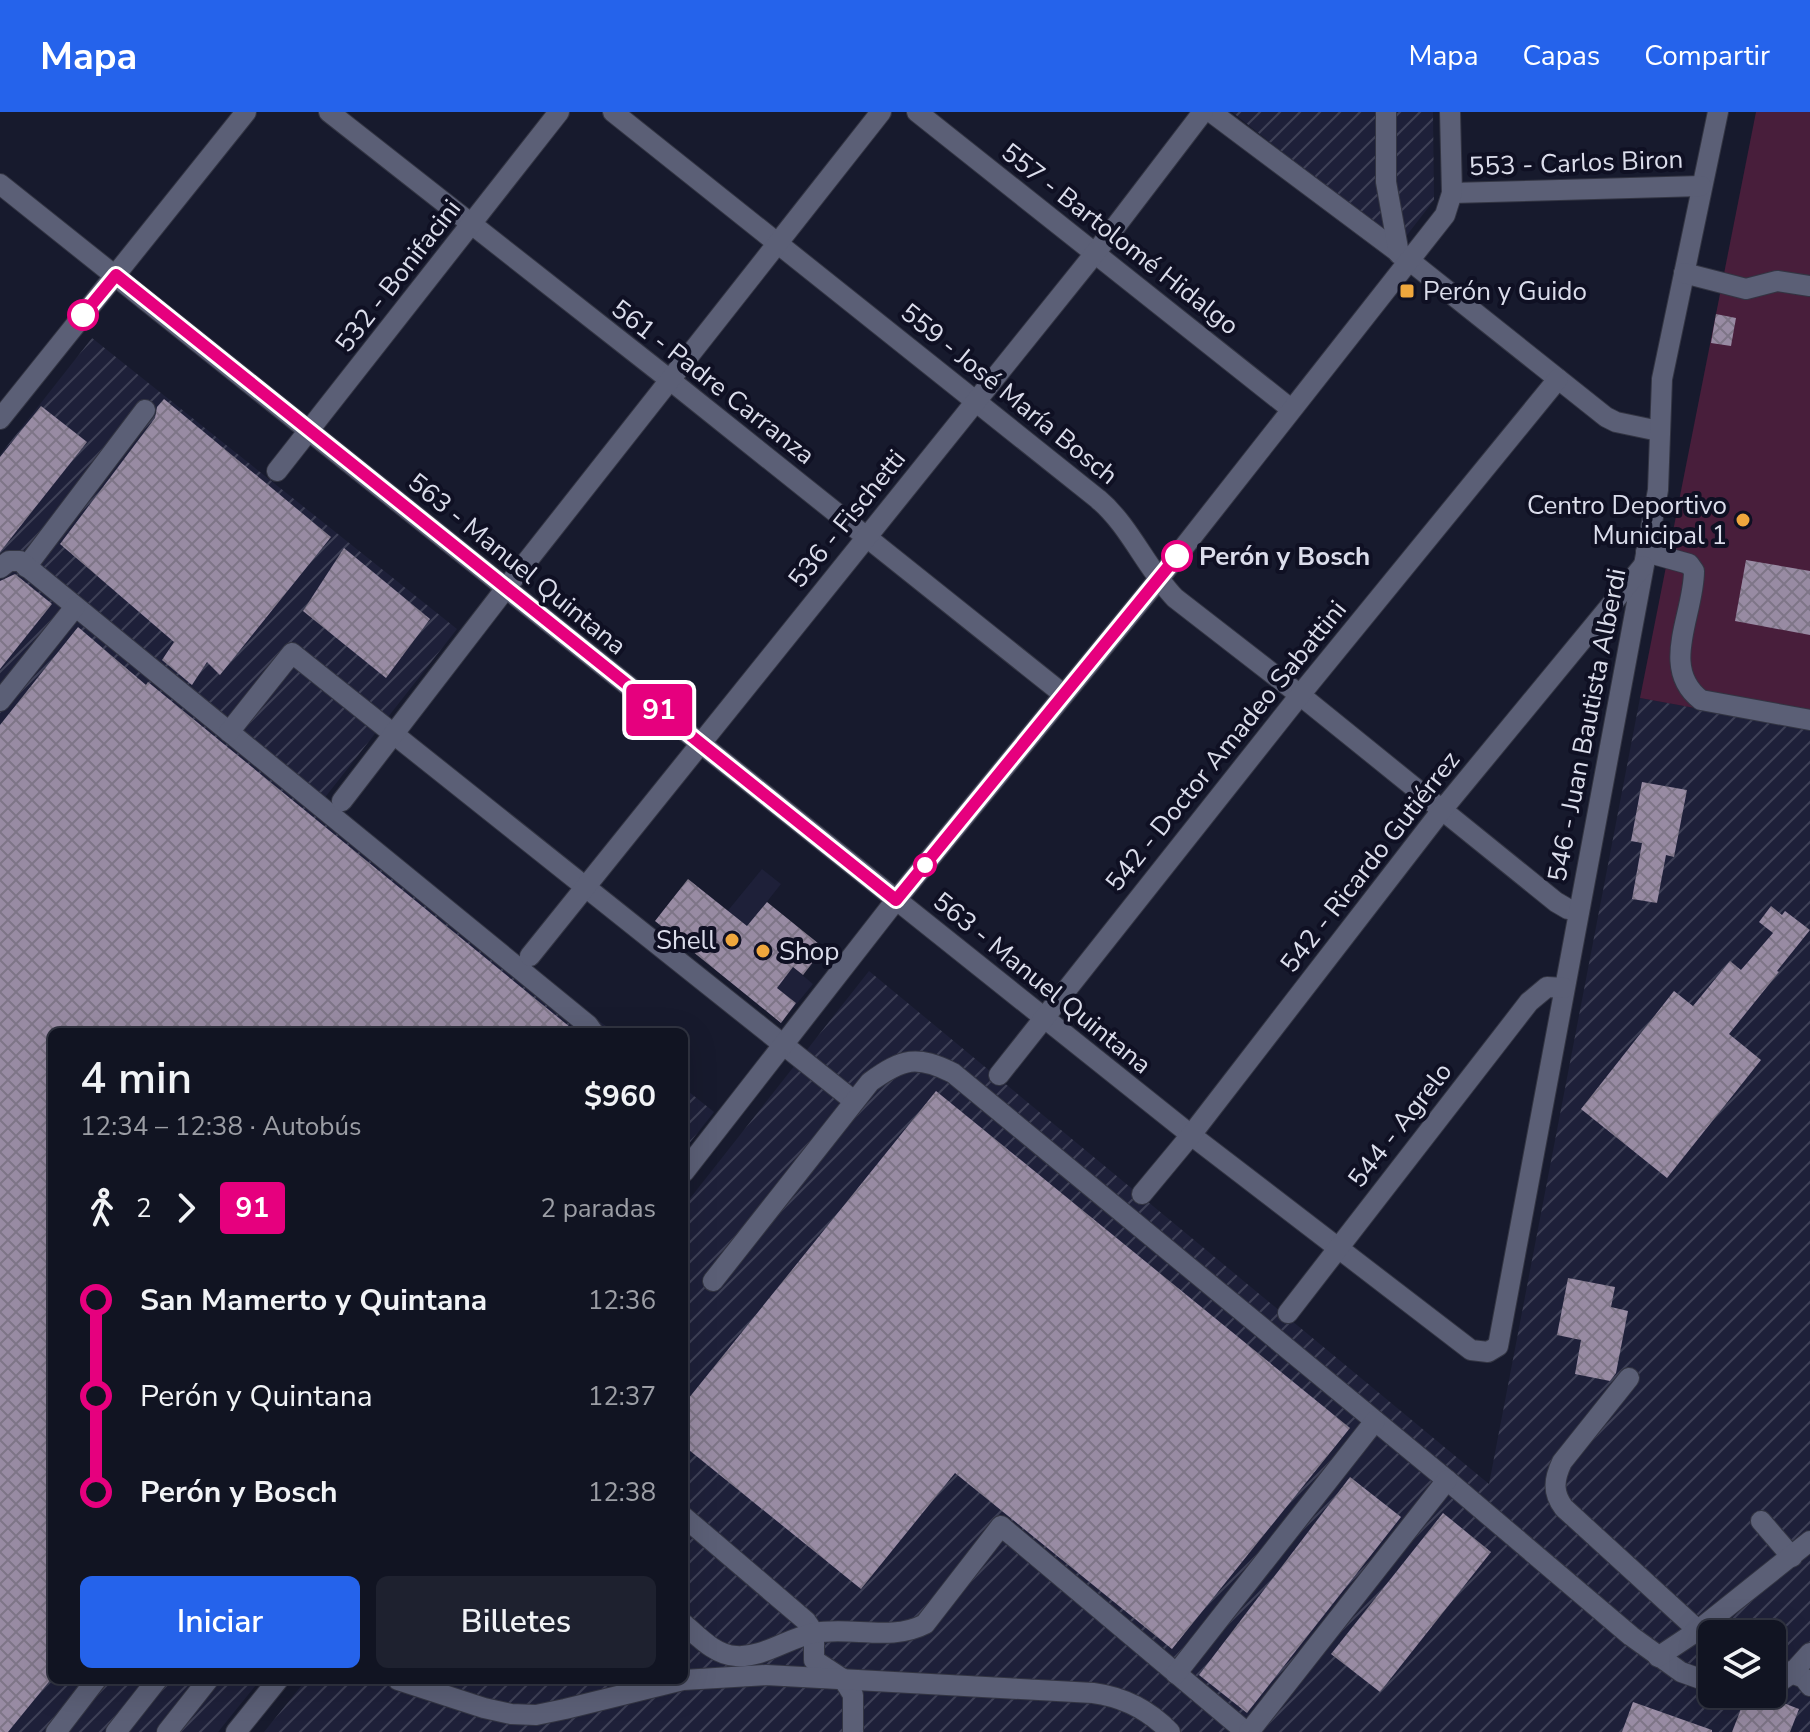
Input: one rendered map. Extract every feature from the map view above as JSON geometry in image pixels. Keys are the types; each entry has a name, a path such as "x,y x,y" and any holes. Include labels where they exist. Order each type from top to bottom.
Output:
{"street":[{"path":"0,419 246,112"},
{"name":"561 - Padre Carranza","path":"329,112 1063,694"},
{"name":"532 - Bonifacini","path":"277,471 559,112"},
{"name":"559 - José María Bosch","path":"613,112 1107,506 1158,580 1175,598 1556,902 1579,911"},
{"path":"342,801 388,730 506,588 881,112"},
{"name":"557 - Bartolomé Hidalgo","path":"917,112 1291,409"},
{"name":"536 - Fischetti","path":"530,956 1096,252 1203,112"},
{"path":"1211,112 1405,258 1606,417 1659,431"},
{"path":"1386,112 1386,182 1405,258"},
{"path":"688,1167 896,900 1158,580 1405,258 1445,215 1452,193 1450,112"},
{"name":"546 - Juan Bautista Alberdi","path":"1498,1346 1658,490 1662,379 1718,112"},
{"name":"563 - Manuel Quintana","path":"0,184 1191,1135 1471,1350 1488,1352 1498,1346"},
{"name":"553 - Carlos Biron","path":"1452,193 1701,186"},
{"path":"1684,273 1746,289 1777,281 1810,286"},
{"name":"542 - Doctor Amadeo Sabattini","path":"999,1075 1300,695 1558,379"},
{"path":"26,567 145,410"},
{"path":"1645,558 1689,564 1694,571 1680,659 1681,675 1688,691 1701,700 1810,720"},
{"name":"542 - Ricardo Gutiérrez","path":"1142,1194 1442,810 1645,558"},
{"path":"0,568 9,561 20,561 590,1028"},
{"path":"0,701 75,607"},
{"path":"229,732 292,653 854,1101"},
{"name":"544 - Agrelo","path":"1288,1313 1529,1002 1547,987 1564,988"},
{"path":"713,1281 870,1082 887,1070 909,1062 929,1061 953,1073 1658,1657 1681,1672 1698,1678"},
{"path":"1629,1378 1562,1462 1556,1475 1558,1499 1564,1508 1698,1631"},
{"path":"1176,1674 1375,1421"},
{"path":"688,1627 717,1652 737,1656 757,1653 814,1633 911,1631 925,1624 1001,1526 1248,1732 1447,1480"},
{"path":"688,1520 806,1621 814,1633 814,1660 843,1679 853,1695 853,1732"},
{"path":"1761,1521 1792,1557"},
{"path":"1723,1620 1810,1541"},
{"path":"1658,1657 1698,1640"},
{"path":"1786,1668 1810,1653"},
{"path":"1786,1671 1804,1678 1810,1686"},
{"path":"688,1680 766,1675 1112,1695 1158,1720 1170,1732"},
{"path":"56,1732 93,1684"},
{"path":"116,1732 154,1684"},
{"path":"167,1732 205,1684"},
{"path":"236,1732 275,1684"},
{"path":"410,1684 484,1708 536,1715 666,1684"}],"shaded area":[{"path":"1232,112 1433,112 1434,200 1404,239 1393,240"},
{"name":"Centro Deportivo Municipal 1","path":"1756,112 1810,112 1810,729 1640,698"},
{"path":"92,338 457,629 323,800 608,1028 48,1028 48,1684 257,1684 218,1732 0,1732 0,455"},
{"path":"1640,698 1810,729 1810,1732 264,1732 303,1684 688,1684 688,1201 869,971 1489,1484"},
{"name":"Shell","path":"762,869 781,884 746,928 813,984 781,1023 694,952"},
{"path":"688,1091 714,1112 688,1145"}],"building":[{"path":"1716,314 1736,318 1731,346 1711,343"},
{"path":"164,399 331,537 220,675 207,662 192,685 162,660 174,642 60,544 155,418 157,407"},
{"path":"41,406 87,442 0,552 0,457"},
{"path":"344,548 430,619 386,678 303,611"},
{"path":"1746,560 1810,571 1810,635 1735,621"},
{"path":"15,574 52,604 0,669 0,581"},
{"path":"78,627 571,1028 48,1028 48,1683 8,1732 0,1732 0,725"},
{"path":"1642,782 1687,790 1674,857 1666,855 1657,903 1632,899 1642,843 1631,841"},
{"path":"688,879 747,926 767,902 824,948 803,975 793,967 777,988 796,1003 781,1023 655,921"},
{"path":"1771,906 1782,915 1785,911 1810,930 1729,1034 1761,1060 1667,1178 1581,1109 1674,991 1693,1006 1730,961 1741,970 1773,933 1759,922"},
{"path":"936,1091 1350,1428 1172,1649 955,1473 861,1589 688,1449 688,1399"},
{"path":"1568,1278 1615,1287 1611,1307 1628,1311 1616,1373 1610,1381 1575,1374 1581,1340 1557,1335"},
{"path":"1350,1477 1401,1517 1247,1713 1199,1675"},
{"path":"1443,1513 1491,1552 1380,1692 1331,1654"},
{"path":"1633,1702 1712,1730 1712,1732 1622,1732"},
{"path":"1786,1704 1799,1709 1790,1732 1732,1732 1741,1709 1786,1708"}],"bus line":[{"name":"91","path":"83,315 116,275 896,900 1177,556"}],"place":[{"name":"Perón y Guido","path":"1407,291"},
{"name":"Centro Deportivo Municipal 1","path":"1743,520"},
{"name":"Perón y Bosch","path":"1177,556"},
{"name":"Shell","path":"732,940"},
{"name":"Shop","path":"763,951"}]}
